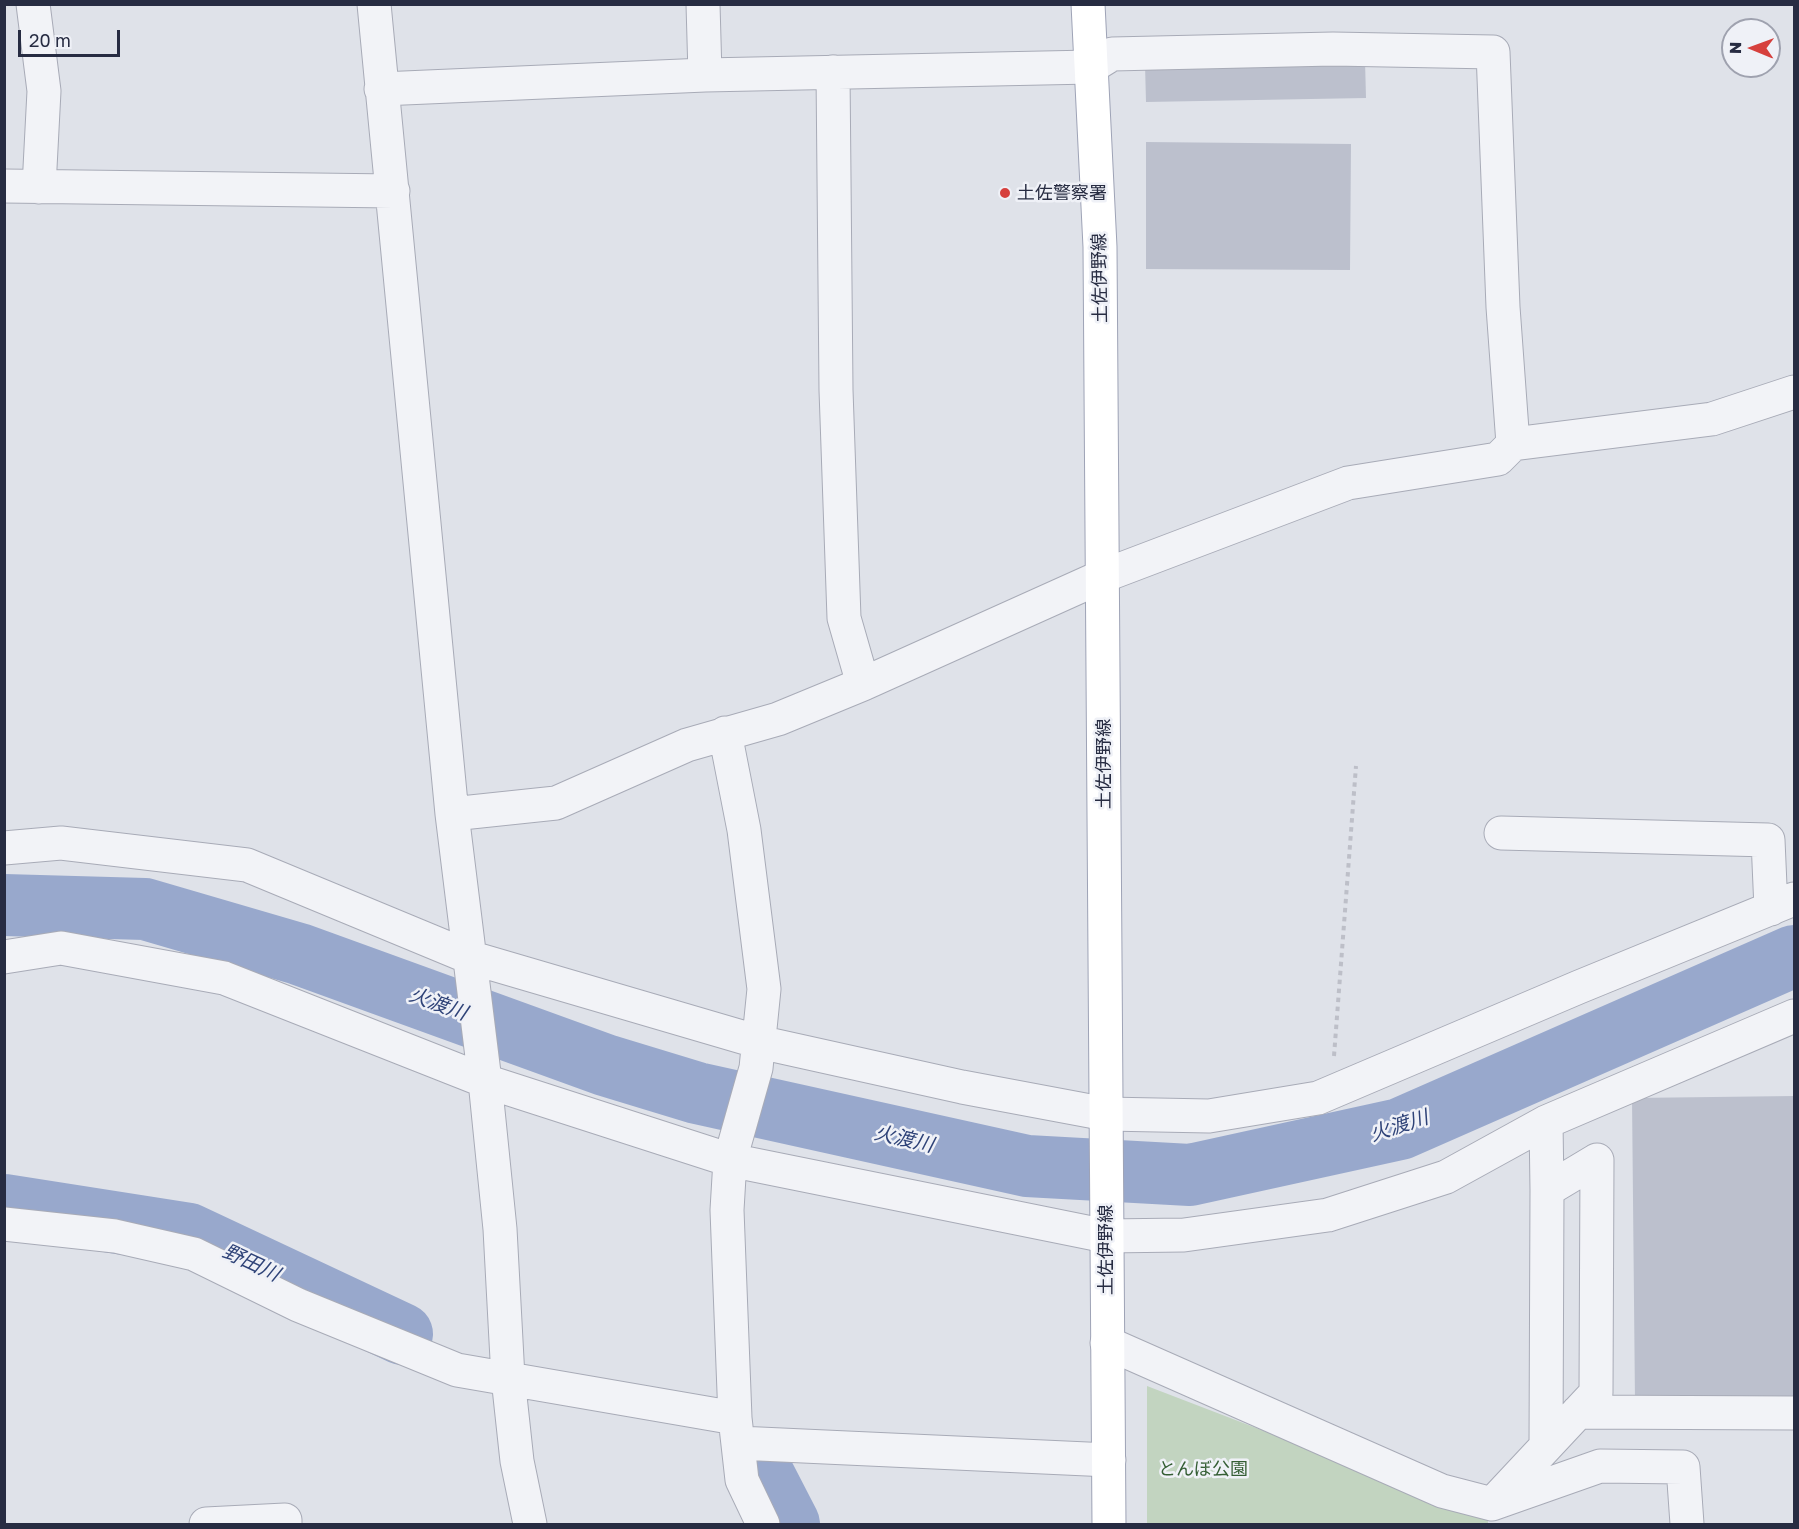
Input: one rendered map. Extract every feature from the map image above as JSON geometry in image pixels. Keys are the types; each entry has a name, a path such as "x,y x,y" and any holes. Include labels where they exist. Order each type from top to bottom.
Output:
{"main road":[{"name":"土佐伊野線","path":"1088,4 1101,247 1109,1524"}],"street":[{"path":"33,4 44,91 39,187"},
{"path":"374,4 452,814 484,1075 500,1229 508,1378 517,1461 530,1524"},
{"path":"703,4 705,75"},
{"path":"381,88 705,75 1091,67 1112,54 1333,49 1493,52 1503,307 1513,444"},
{"path":"833,72 836,390 844,618 863,684"},
{"path":"4,186 393,192"},
{"path":"452,814 556,803 687,745 778,718 863,684 1103,576 1348,483 1498,459 1513,444 1712,419 1794,392"},
{"path":"725,733 744,830 764,989 757,1055 732,1151 727,1210 737,1431 742,1480 763,1524"},
{"path":"4,848 61,843 247,865 471,969 757,1055 962,1087 1106,1120 1209,1116 1318,1098 1579,987 1783,904 1768,840 1500,833"},
{"path":"4,957 62,948 224,978 484,1075 732,1151 1106,1226 1184,1234 1328,1215 1446,1177 1546,1122 1794,1016"},
{"path":"1546,1122 1546,1446"},
{"path":"1492,1504 1596,1393 1596,1160 1547,1190"},
{"path":"4,1224 115,1236 194,1254 298,1305 457,1370 614,1398 737,1431 1109,1460"},
{"path":"1107,1343 1442,1491 1492,1504 1600,1466 1683,1467 1687,1524"},
{"path":"1578,1412 1794,1413"},
{"path":"206,1524 285,1520 285,1524"}],"path":[{"path":"1332,1092 1356,766"}],"green space":[{"name":"とんぼ公園","path":"1147,1386 1488,1517 1488,1524 1147,1524"}],"building":[{"path":"1365,60 1366,98 1146,102 1145,64"},
{"path":"1146,142 1351,144 1350,270 1146,269"},
{"path":"1794,1096 1794,1400 1635,1402 1632,1098"}],"waterway":[{"name":"火渡川","path":"4,905 145,909 299,954 605,1065 697,1093 1027,1166 1190,1175 1400,1129 1794,956"},
{"name":"野田川","path":"4,1205 189,1234 402,1334"},
{"name":"野田川","path":"757,1462 789,1524"}],"place":[{"name":"土佐警察署","path":"1005,193"}]}
